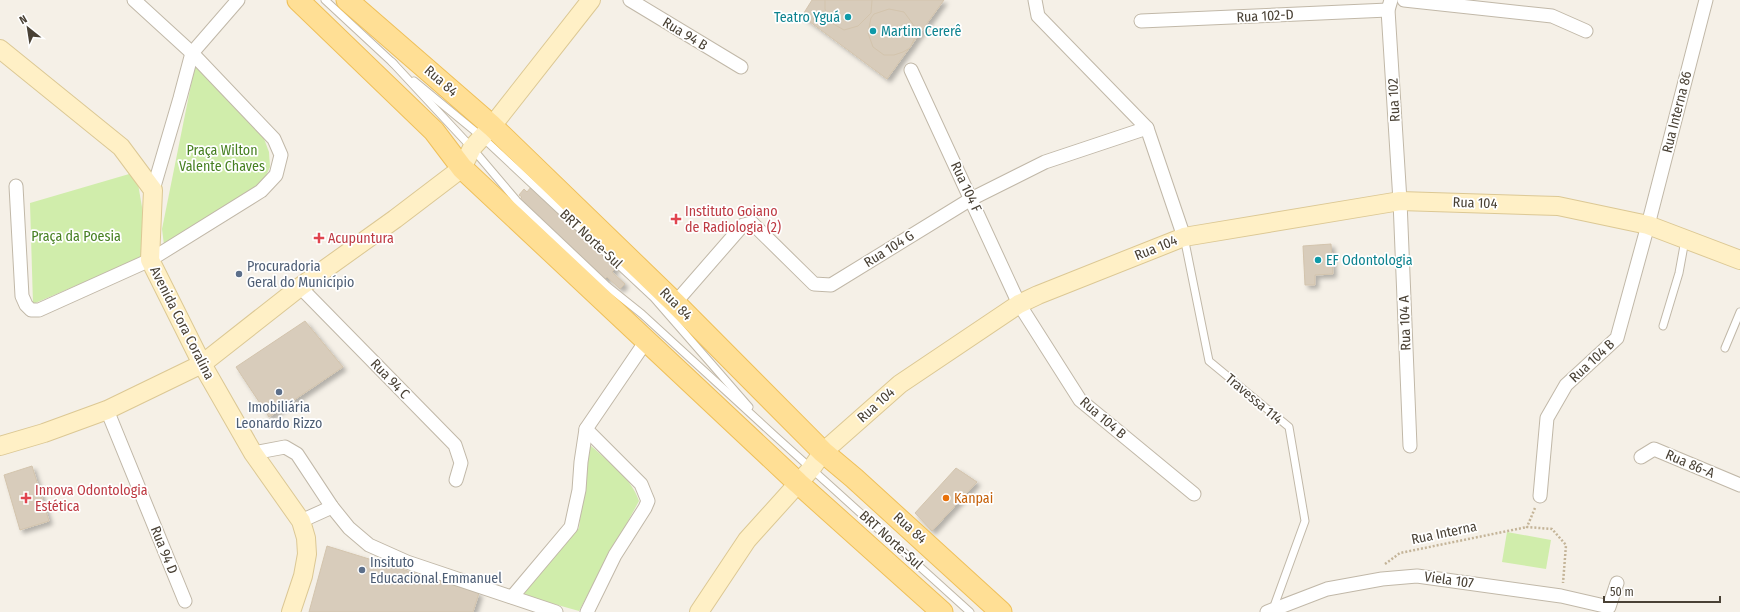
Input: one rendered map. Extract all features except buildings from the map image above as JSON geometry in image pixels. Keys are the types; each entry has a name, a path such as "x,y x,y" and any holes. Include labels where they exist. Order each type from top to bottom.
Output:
{"main road":[{"name":"Rua 84","path":"298,0 434,131 462,168 646,341 811,468 854,478 1001,612"},
{"name":"Rua 84","path":"347,0 482,137 675,303 811,468 942,612"}],"street":[{"path":"16,186 22,296 26,305 31,310 39,310 150,260 261,191 276,175 281,155 274,139 192,53 134,0"},
{"path":"153,190 192,53 238,0"},
{"path":"0,446 44,433 106,410 202,364 300,287 395,219 462,168 482,137 591,0"},
{"name":"Rua 94 B","path":"630,0 741,67"},
{"path":"1035,0 1038,16 1147,128 1184,237"},
{"path":"1404,0 1552,16 1586,31"},
{"name":"Rua Interna 86","path":"1648,225 1706,0"},
{"name":"Rua 102-D","path":"1141,21 1390,5"},
{"name":"Rua 102","path":"1390,5 1400,201"},
{"path":"0,49 122,147 153,190"},
{"name":"Rua 104 F","path":"911,70 1019,304"},
{"name":"Rua 104 G","path":"675,303 743,224 752,223 814,284 831,285 971,198 1045,162 1147,128"},
{"name":"Avenida Cora Coralina","path":"153,190 150,260 202,364 253,453 301,521 306,538 307,554 303,576 291,612"},
{"name":"Rua 104","path":"699,612 747,540 811,468 900,384 1019,304 1184,237 1400,201 1558,206 1648,225 1740,260"},
{"name":"Rua 104 A","path":"1400,201 1410,446"},
{"name":"Rua 104 B","path":"1540,496 1547,418 1566,384 1617,338 1648,225"},
{"name":"Rua 94 C","path":"300,287 455,445 461,463 456,480"},
{"name":"Rua 104 B","path":"1019,304 1080,400 1194,494"},
{"path":"512,597 571,526 579,490 581,462 586,429 646,341"},
{"name":"Rua 94 D","path":"106,410 185,602"},
{"path":"586,429 641,484 648,501 615,555 587,612"},
{"path":"253,453 285,447 297,454 332,507 349,528 369,545 407,562 556,612"},
{"name":"Rua 86-A","path":"1641,457 1654,449 1740,485"},
{"path":"301,521 332,507"},
{"name":"Viela 107","path":"1270,611 1327,589 1382,579 1417,576 1561,596 1609,607 1617,583"}],"lane":[{"name":"BRT Norte-Sul","path":"325,0 392,62 482,137 654,298 773,435"},
{"name":"BRT Norte-Sul","path":"392,62 482,137 517,201 607,286 642,314 773,435 970,612"},
{"name":"Travessa 114","path":"1184,237 1209,361 1289,428 1305,521 1270,611"},
{"path":"1663,326 1679,273 1685,238"},
{"path":"1725,348 1740,312"}],"path":[{"path":"1527,526 1540,496"},
{"name":"Rua Interna","path":"1382,579 1381,567 1400,553 1527,526 1552,529 1566,545 1561,596"}],"green space":[{"name":"Praça Wilton Valente Chaves","path":"195,65 263,136 269,152 270,167 264,180 252,192 164,245 162,229"},
{"name":"Praça da Poesia","path":"136,172 150,254 33,304 30,203"},
{"path":"589,444 611,463 624,477 635,492 639,501 579,611 522,595 579,528"},
{"path":"1507,532 1551,540 1546,569 1502,562"}],"place":[{"name":"Teatro Yguá","path":"848,17"},
{"name":"Martim Cererê","path":"873,31"},
{"name":"Instituto Goiano de Radiologia (2)","path":"676,219"},
{"name":"Acupuntura","path":"319,238"},
{"name":"EF Odontologia","path":"1318,260"},
{"name":"Procuradoria Geral do Município","path":"239,274"},
{"name":"Imobiliária Leonardo Rizzo","path":"279,392"},
{"name":"Innova Odontologia Estética","path":"26,498"},
{"name":"Kanpai","path":"946,498"},
{"name":"Insituto Educacional Emmanuel","path":"362,570"}]}
